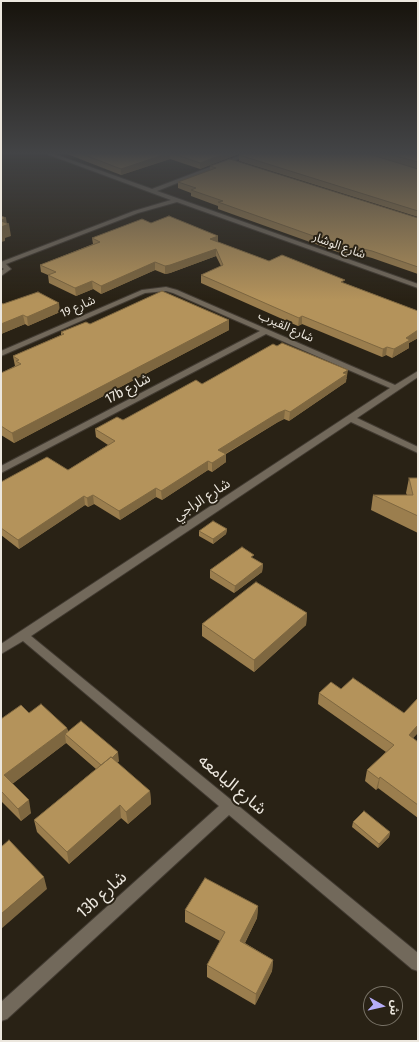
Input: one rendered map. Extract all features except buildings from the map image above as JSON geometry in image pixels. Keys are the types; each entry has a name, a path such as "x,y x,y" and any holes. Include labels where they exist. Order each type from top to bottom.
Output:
{"street":[{"path":"1,264 163,203"},
{"name":"شارع الوشار","path":"183,203 418,286"},
{"path":"1,264 8,269 1,274"},
{"name":"شارع القيرب","path":"166,289 175,291 396,388"},
{"name":"شارع 19","path":"1,354 134,294 144,291 166,289"},
{"name":"17b شارع","path":"1,470 266,331"},
{"name":"شارع الراجي","path":"1,650 418,373"},
{"path":"350,418 418,450"},
{"name":"شارع اليامعه","path":"23,635 418,963"},
{"name":"13b شارع","path":"1,1013 229,806"}]}
